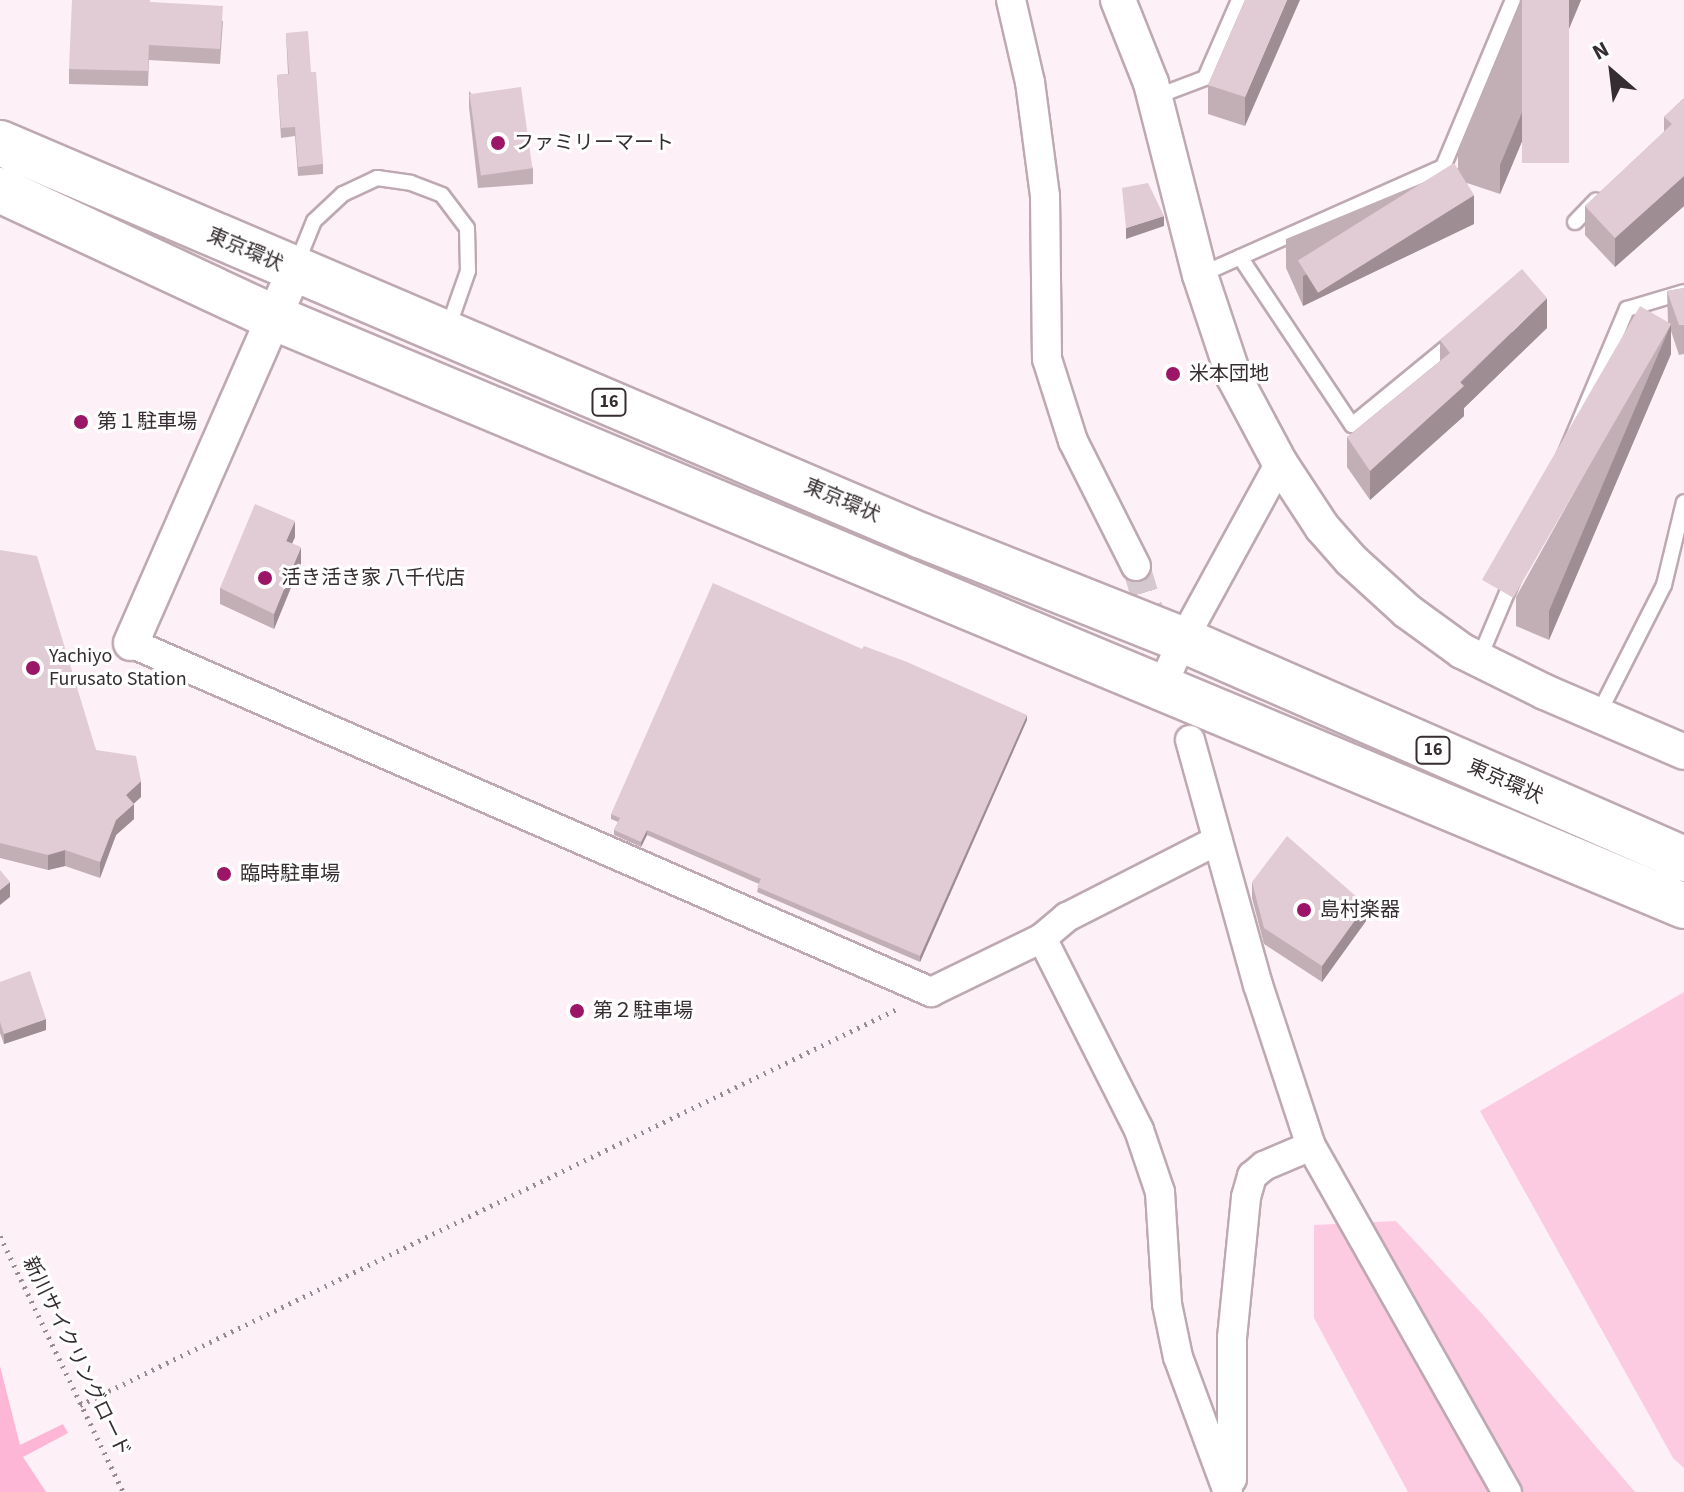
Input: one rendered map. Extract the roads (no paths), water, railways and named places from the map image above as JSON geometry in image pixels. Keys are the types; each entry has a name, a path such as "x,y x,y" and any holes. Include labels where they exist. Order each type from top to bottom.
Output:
{"highway":[{"name":"東京環状","path":"0,143 294,271 447,332 908,530 1183,640 1684,859"},
{"name":"16","path":"0,190 275,318 1684,906"}],"street":[{"path":"1011,0 1030,82 1045,196 1047,359 1073,441 1136,566"},
{"path":"1118,0 1154,97 1200,275 1234,377 1280,463 1322,527 1351,560 1407,611 1479,659 1684,752"},
{"path":"294,271 131,643 931,992 1042,938 1067,917 1218,840"},
{"path":"1161,688 1183,640 1280,463"},
{"path":"1190,740 1258,985 1311,1146 1507,1492"},
{"path":"1042,938 1139,1130 1160,1192 1167,1304 1178,1357 1231,1492"},
{"path":"1231,1492 1232,1338 1246,1197 1252,1176 1264,1166 1311,1146"}],"lane":[{"path":"1154,97 1205,78 1239,0"},
{"path":"1200,275 1443,167 1513,0"},
{"path":"294,271 314,221 343,194 377,178 411,183 442,195 467,228 468,271 447,332"},
{"path":"1575,222 1608,189"},
{"path":"1240,257 1352,425 1468,329"},
{"path":"1479,659 1627,309 1684,292"},
{"path":"1598,715 1664,585 1684,502"}],"tunnel":[{"path":"1136,566 1157,636"}],"place":[{"name":"ファミリーマート","path":"498,143"},
{"name":"米本団地","path":"1173,374"},
{"name":"第１駐車場","path":"81,422"},
{"name":"活き活き家 八千代店","path":"265,578"},
{"name":"Yachiyo Furusato Station","path":"33,668"},
{"name":"臨時駐車場","path":"224,874"},
{"name":"島村楽器","path":"1304,910"},
{"name":"第２駐車場","path":"577,1011"}]}
